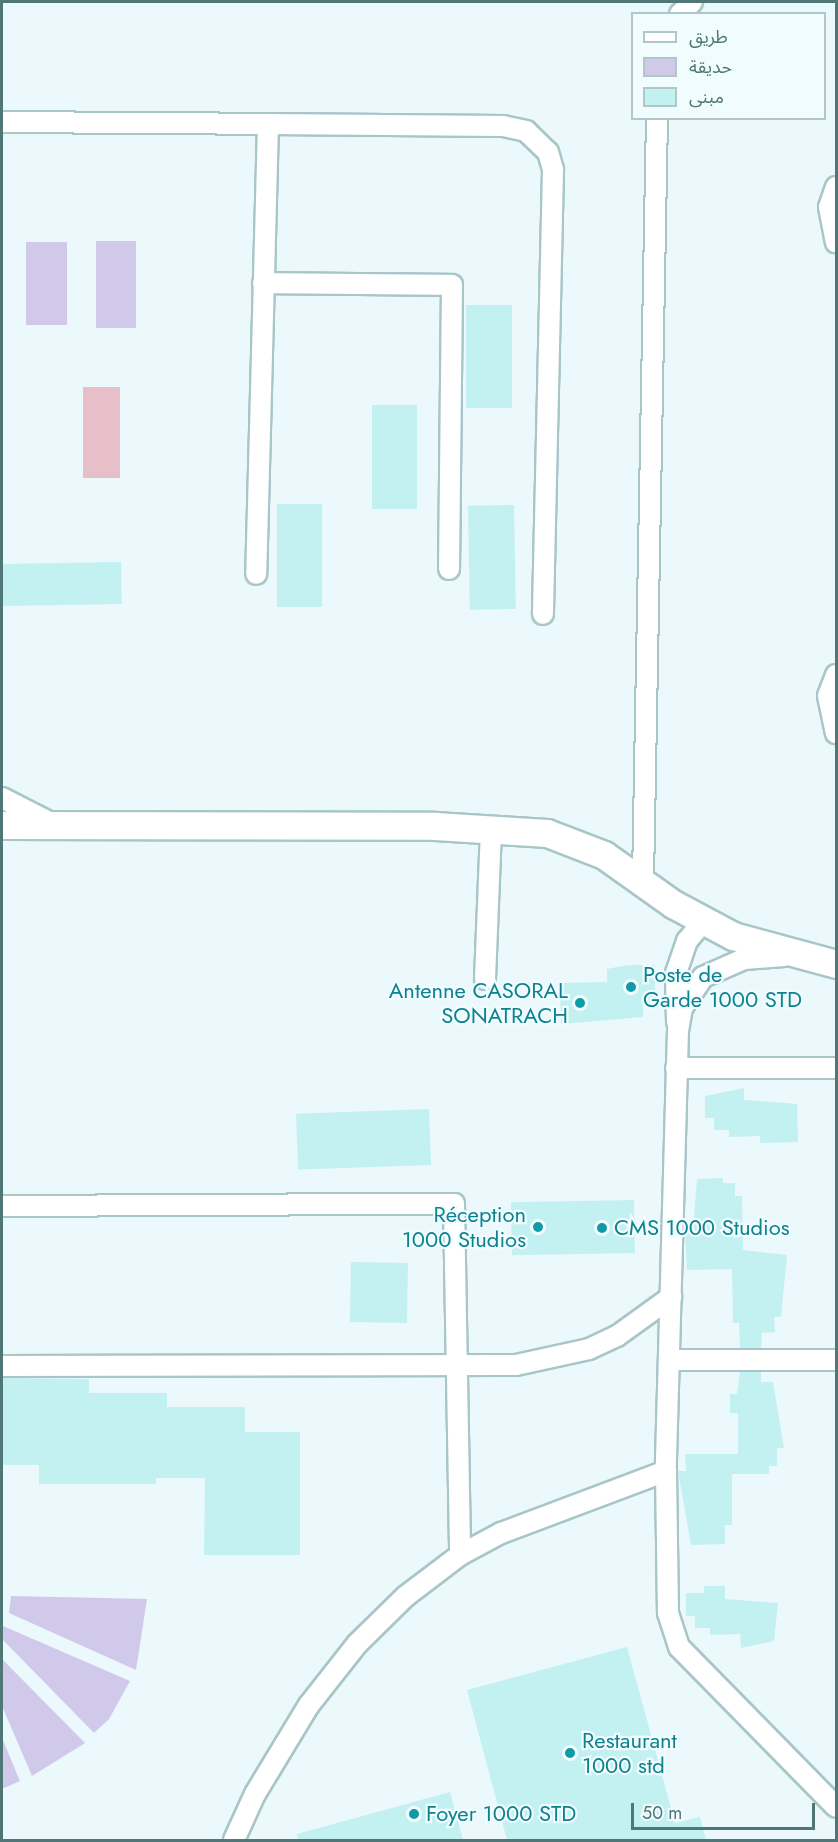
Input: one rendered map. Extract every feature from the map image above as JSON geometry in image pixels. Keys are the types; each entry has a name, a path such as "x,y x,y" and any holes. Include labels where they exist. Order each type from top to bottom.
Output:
{"street":[{"path":"643,880 657,120"},
{"path":"2,122 503,126 526,131 548,152 553,170 543,614"},
{"path":"256,574 268,124"},
{"path":"837,187 829,207 837,242"},
{"path":"263,283 452,285 449,569"},
{"path":"837,675 828,696 837,733"},
{"path":"2,798 55,825"},
{"path":"2,825 491,829 579,841 704,921 793,956 837,964"},
{"path":"485,979 491,829"},
{"path":"704,921 687,941 676,973 678,1030 666,1471 668,1613 679,1647 837,1807"},
{"path":"678,1030 682,1008 703,977 744,959 793,956"},
{"path":"676,1068 837,1068"},
{"path":"2,1206 454,1204 460,1364 460,1555"},
{"path":"2,1366 516,1365 589,1349 617,1336 671,1297"},
{"path":"669,1360 837,1360"},
{"path":"234,1840 270,1766 331,1676 380,1620 460,1555 583,1498 666,1471"}],"green space":[{"path":"96,241 136,241 136,328 96,328"},
{"path":"26,242 67,242 67,325 26,325"},
{"path":"11,1596 147,1599 136,1670 9,1613"},
{"path":"3,1626 130,1681 109,1719 94,1733 2,1639"},
{"path":"2,1659 85,1743 32,1776 2,1706"},
{"path":"2,1738 20,1781 2,1789"}],"shaded area":[{"path":"83,387 120,387 120,478 83,478"}],"building":[{"path":"466,305 512,305 512,408 466,408"},
{"path":"372,405 417,405 417,509 372,509"},
{"path":"277,504 322,504 322,607 277,607"},
{"path":"514,505 516,609 470,610 468,506"},
{"path":"121,562 122,604 3,606 2,564"},
{"path":"628,965 655,965 655,1005 643,1005 643,1017 561,1024 560,983 607,982 607,969"},
{"path":"744,1088 744,1100 797,1104 798,1142 760,1143 760,1136 729,1137 729,1130 714,1130 714,1118 705,1118 705,1096"},
{"path":"429,1109 431,1165 298,1170 296,1114"},
{"path":"723,1178 723,1183 735,1183 735,1196 742,1196 743,1250 787,1255 781,1317 774,1317 775,1332 762,1333 761,1348 740,1348 739,1323 733,1323 732,1269 687,1270 685,1231 693,1230 697,1179"},
{"path":"634,1200 635,1253 512,1255 511,1202"},
{"path":"351,1262 408,1263 407,1323 350,1322"},
{"path":"740,1372 761,1372 761,1382 773,1382 784,1448 777,1448 777,1466 769,1466 769,1474 732,1474 732,1525 725,1525 725,1544 691,1545 678,1471 686,1471 685,1454 738,1454 738,1413 730,1413 730,1394 737,1394"},
{"path":"2,1378 89,1379 89,1393 167,1393 167,1407 245,1407 245,1432 300,1432 300,1555 204,1555 205,1478 156,1478 156,1484 39,1484 39,1465 2,1465"},
{"path":"704,1586 725,1586 725,1599 778,1603 774,1641 741,1648 740,1634 710,1635 710,1628 695,1628 695,1616 686,1616 686,1593 704,1593"},
{"name":"Restaurant 1000 std","path":"627,1647 675,1823 700,1817 706,1840 507,1840 467,1690"},
{"name":"Foyer 1000 STD","path":"450,1792 463,1840 298,1840 297,1834"}],"place":[{"name":"Poste de Garde 1000 STD","path":"631,987"},
{"name":"Antenne CASORAL SONATRACH","path":"580,1003"},
{"name":"Réception 1000 Studios","path":"538,1227"},
{"name":"CMS 1000 Studios","path":"602,1228"},
{"name":"Restaurant 1000 std","path":"570,1753"},
{"name":"Foyer 1000 STD","path":"414,1814"}]}
